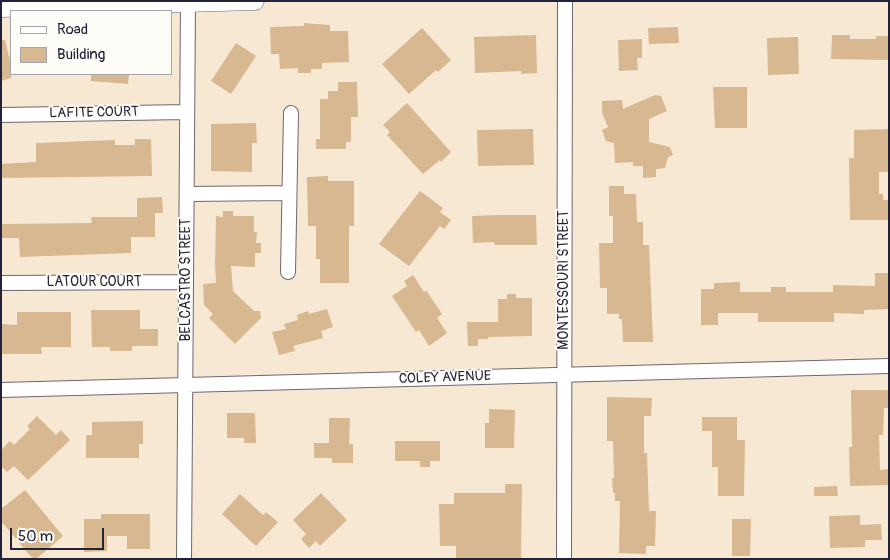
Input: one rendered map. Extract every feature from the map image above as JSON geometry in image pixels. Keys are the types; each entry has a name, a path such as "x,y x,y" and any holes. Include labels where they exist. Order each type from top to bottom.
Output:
{"street":[{"path":"1,8 254,1"},
{"name":"MONTESSOURI STREET","path":"564,559 565,1"},
{"name":"BELCASTRO STREET","path":"184,559 188,2"},
{"name":"LAFITE COURT","path":"1,115 187,112"},
{"path":"288,272 291,112"},
{"path":"187,194 289,193"},
{"name":"LATOUR COURT","path":"1,283 186,282"},
{"name":"COLEY AVENUE","path":"1,390 889,366"}],"building":[{"path":"304,23 330,25 330,31 348,31 349,62 322,63 322,69 311,69 311,73 298,73 298,68 280,69 279,54 271,54 270,27 304,26"},
{"path":"678,27 679,43 649,44 648,28"},
{"path":"422,28 451,60 438,72 436,70 409,94 382,64"},
{"path":"536,35 537,73 521,74 521,71 475,73 474,37"},
{"path":"832,35 850,35 850,39 876,39 876,36 889,36 889,60 831,59"},
{"path":"798,37 799,74 768,75 767,38"},
{"path":"642,39 642,58 637,58 638,70 619,71 618,40"},
{"path":"1,40 5,40 10,61 11,78 1,81"},
{"path":"236,43 256,56 231,94 211,81"},
{"path":"91,75 129,75 128,84 91,81"},
{"path":"338,82 357,82 358,117 351,117 351,142 346,142 346,149 316,149 316,139 320,139 320,99 328,99 328,91 338,91"},
{"path":"713,87 747,87 747,128 715,128"},
{"path":"655,95 661,96 667,111 649,119 649,142 670,147 673,155 668,157 665,168 656,169 656,177 643,178 643,166 633,166 633,162 615,163 614,143 606,141 602,130 608,127 602,113 602,101 622,100 623,109"},
{"path":"407,103 451,152 441,162 440,160 423,174 387,135 390,132 383,125"},
{"path":"256,123 257,143 252,143 252,172 211,171 211,124"},
{"path":"533,129 534,165 478,166 477,130"},
{"path":"889,129 889,172 879,172 879,194 883,194 883,200 889,200 889,220 850,220 849,158 854,158 854,130"},
{"path":"135,139 151,139 152,176 1,178 1,164 36,162 36,143 115,140 115,145 135,145"},
{"path":"328,176 328,181 354,181 354,226 349,226 349,283 320,283 320,259 316,259 316,226 308,226 307,177"},
{"path":"609,186 624,186 624,194 636,194 637,222 643,222 643,245 649,245 653,342 623,342 622,319 619,319 619,314 607,314 607,288 600,288 599,243 613,243 613,216 609,216"},
{"path":"420,191 443,208 440,212 451,220 444,229 440,226 409,266 379,244"},
{"path":"162,197 163,213 155,213 155,237 131,237 131,253 20,257 19,238 1,238 1,224 92,223 91,217 137,217 137,198"},
{"path":"223,211 233,211 233,216 254,216 254,232 257,232 256,243 261,243 261,253 255,253 255,267 231,266 233,291 254,311 260,311 261,318 235,344 209,318 213,314 204,305 203,284 216,283 216,216 223,217"},
{"path":"536,215 537,245 495,245 494,242 473,243 472,216"},
{"path":"875,273 889,273 889,309 864,310 864,314 834,313 834,322 758,322 758,313 718,313 718,325 701,325 701,289 714,289 714,283 740,282 740,292 771,292 771,287 786,287 786,292 833,292 833,285 875,286"},
{"path":"413,275 442,314 437,318 447,333 429,346 419,330 416,332 392,296 407,286 404,281"},
{"path":"507,294 516,294 516,298 532,298 532,336 488,337 488,339 478,339 478,346 468,346 467,322 498,322 498,299 507,299"},
{"path":"327,309 333,327 321,331 323,338 293,346 295,351 279,355 272,332 286,329 284,324 298,320 297,315 308,311 309,314"},
{"path":"91,310 140,310 140,329 158,329 158,346 132,346 132,351 110,351 110,347 92,347"},
{"path":"17,312 71,312 71,347 41,347 42,354 1,354 1,324 17,325"},
{"path":"851,390 889,390 889,408 884,408 883,435 879,435 880,470 889,469 889,485 850,486 849,447 852,447"},
{"path":"607,397 652,398 651,416 644,416 644,453 647,453 649,511 656,511 655,546 646,546 646,554 619,553 620,501 615,501 615,493 613,493 613,441 607,441"},
{"path":"489,409 515,410 514,448 485,448 485,423 489,423"},
{"path":"227,413 255,413 256,443 244,443 244,438 227,438"},
{"path":"37,416 56,435 61,430 70,440 28,480 14,466 7,472 1,466 1,450 10,441 14,445 30,429 27,426"},
{"path":"702,417 737,417 737,440 745,440 744,496 718,496 718,467 712,467 712,431 702,431"},
{"path":"329,418 350,418 349,444 353,444 353,463 332,463 332,458 314,458 314,443 329,443"},
{"path":"143,421 143,444 139,444 139,458 86,458 86,435 92,435 92,422"},
{"path":"395,441 440,441 440,461 430,461 430,467 420,467 420,461 395,461"},
{"path":"505,484 522,484 521,558 456,559 456,546 440,546 439,504 454,504 454,493 505,493"},
{"path":"837,486 838,496 814,496 814,487"},
{"path":"25,490 63,536 36,559 33,559 1,521 1,509"},
{"path":"321,493 347,520 320,546 316,541 309,548 301,539 306,534 293,520"},
{"path":"240,494 263,515 266,512 278,522 256,546 222,514"},
{"path":"101,514 150,514 150,549 127,549 127,536 107,536 107,551 84,552 84,519 101,519"},
{"path":"860,515 860,525 881,524 882,540 865,540 865,547 830,548 829,516"},
{"path":"732,519 751,519 750,556 732,556"}]}
